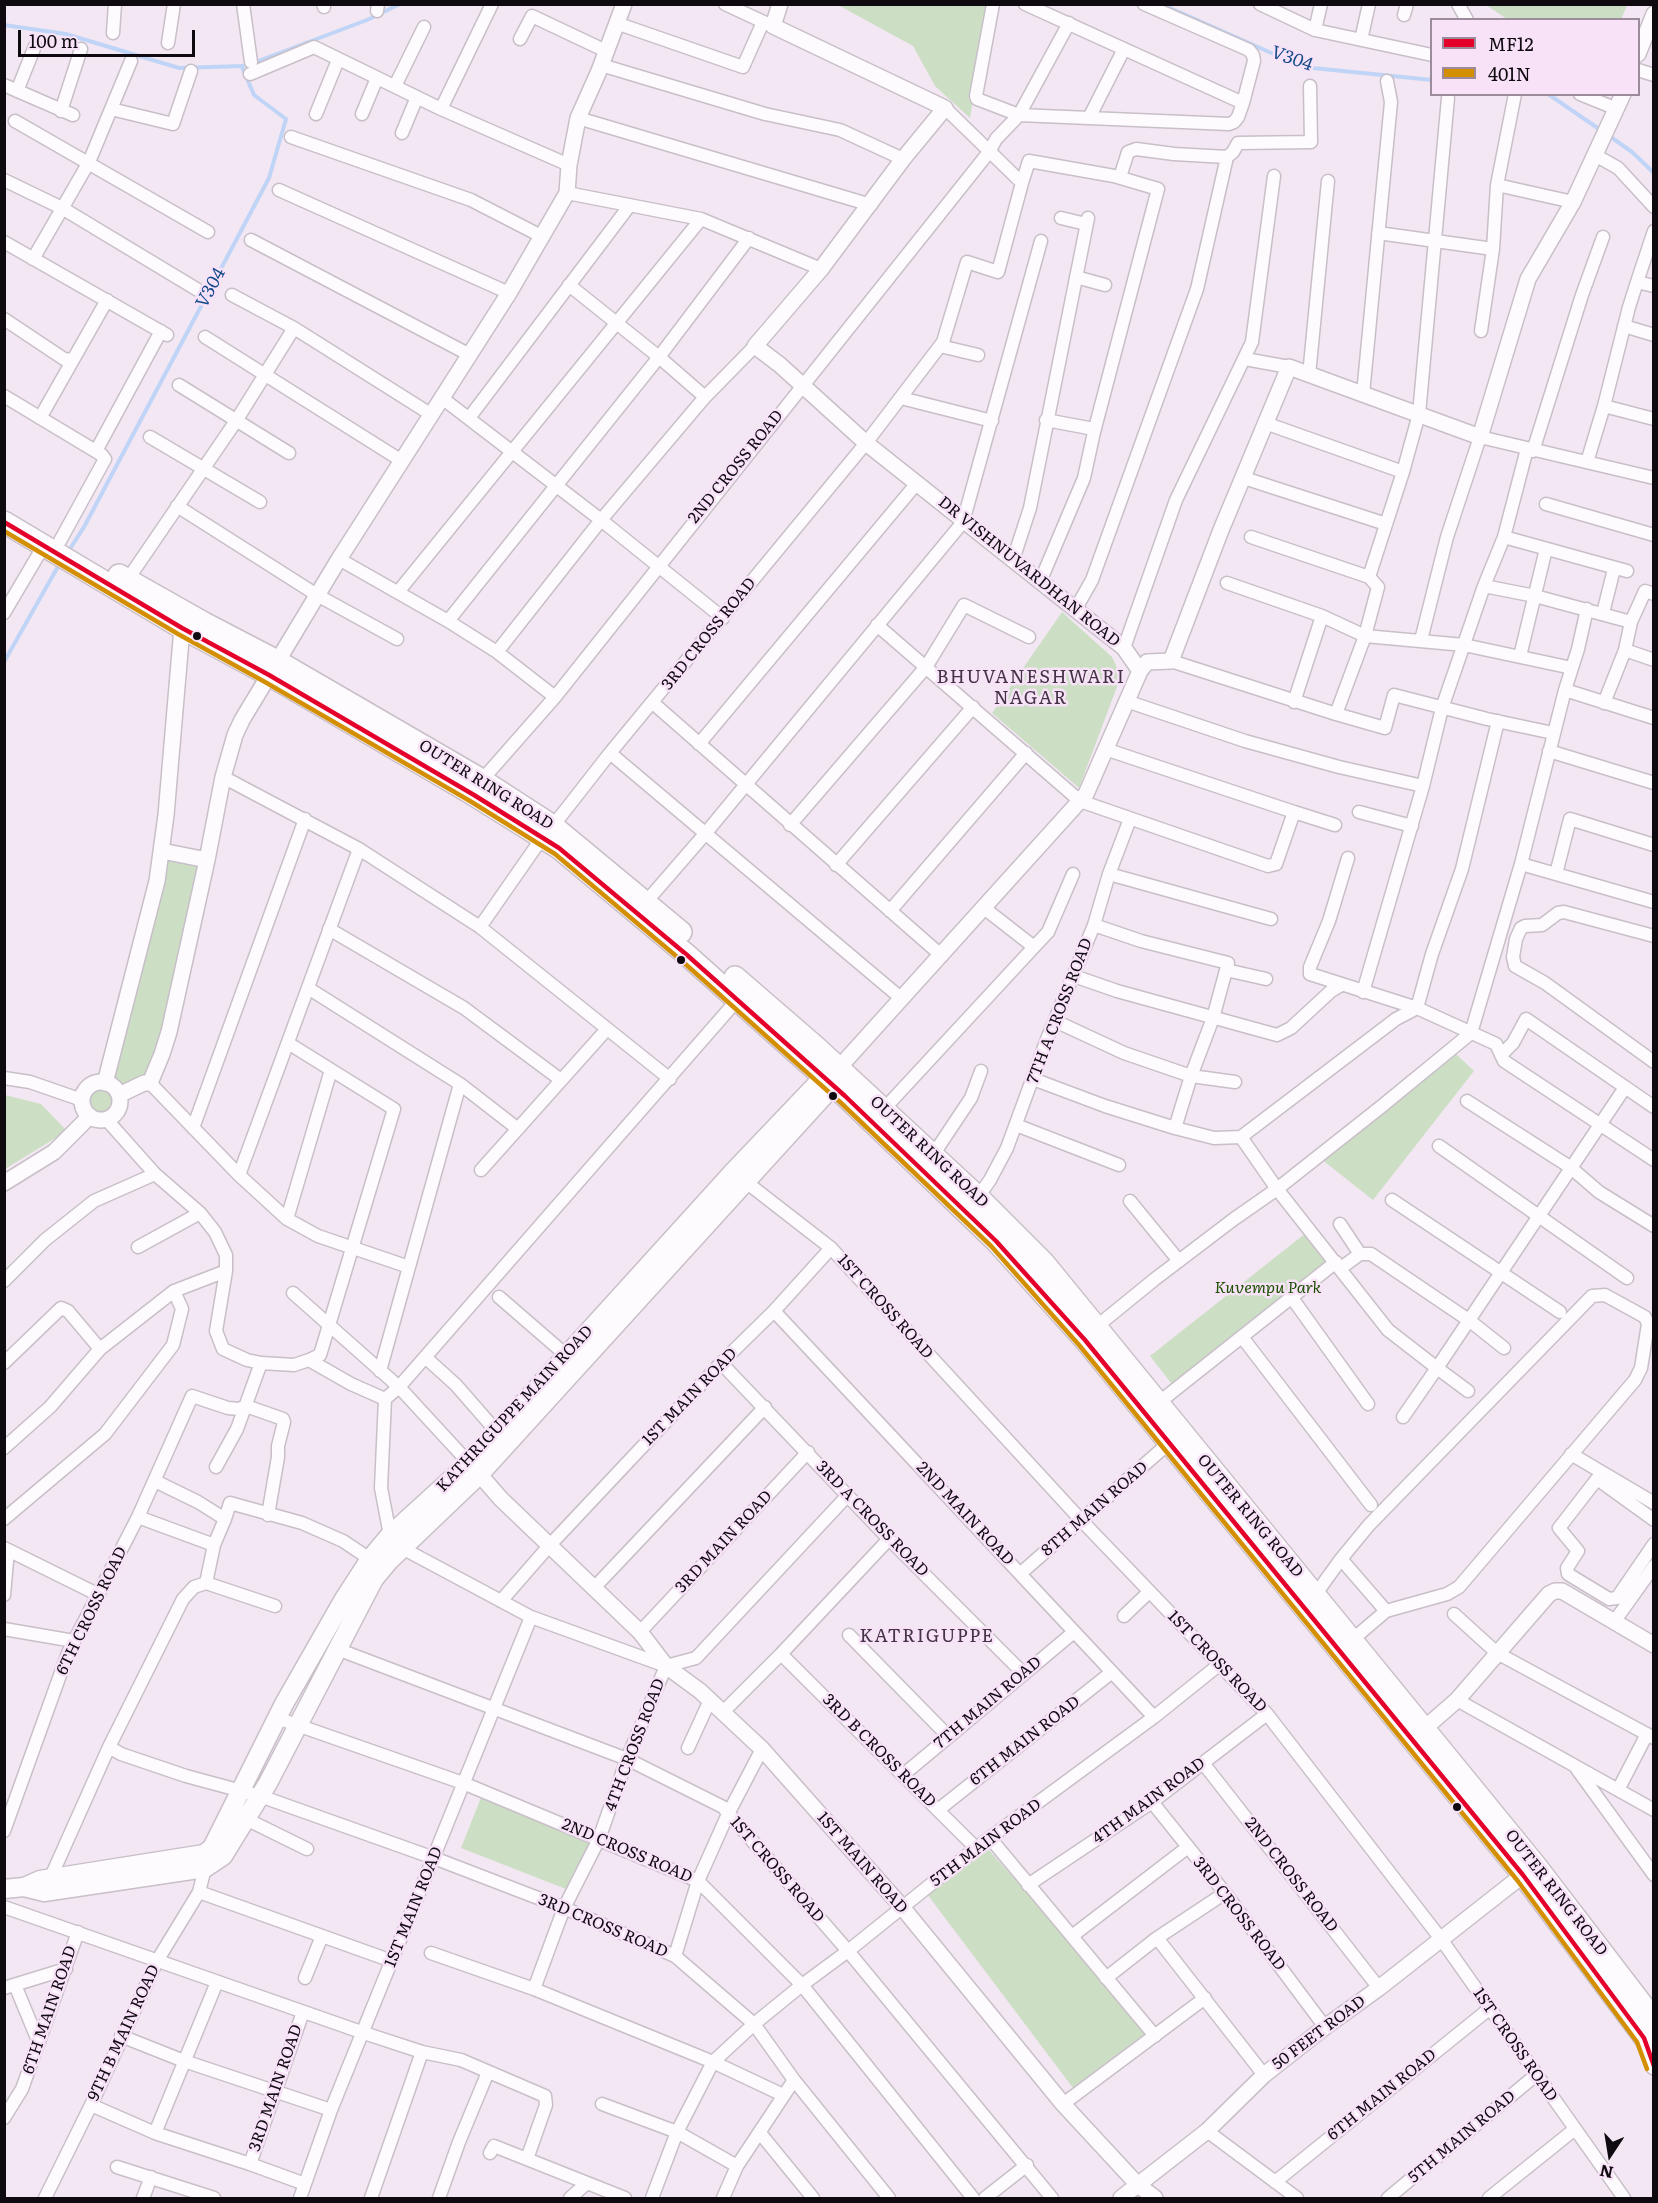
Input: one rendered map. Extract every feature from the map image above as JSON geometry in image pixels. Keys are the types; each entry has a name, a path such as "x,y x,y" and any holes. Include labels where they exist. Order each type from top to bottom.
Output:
{"highway":[{"name":"OUTER RING ROAD","path":"4,508 56,546 182,628 273,668 482,780 547,832 646,902 807,1040 996,1241 1085,1340 1169,1443 1418,1734 1536,1866 1650,2036"},
{"name":"OUTER RING ROAD","path":"4,522 56,546"},
{"name":"OUTER RING ROAD","path":"84,563 128,579 204,623 474,795 547,832 559,848 738,999 884,1109 978,1197 1044,1263 1352,1640 1418,1734 1523,1875 1650,2036"}],"main road":[{"name":"KATHRIGUPPE MAIN ROAD","path":"4,1889 24,1887 40,1880 204,1854 212,1848 277,1718 344,1599 370,1558 396,1542 474,1469 746,1182 836,1073"},
{"name":"KATHRIGUPPE MAIN ROAD","path":"474,1469 497,1432 732,1173 836,1073"},
{"name":"KATHRIGUPPE MAIN ROAD","path":"24,1887 44,1892 205,1868 223,1856 260,1796 374,1579 388,1561 396,1542"}],"street":[{"path":"112,33 115,4"},
{"path":"168,43 174,4"},
{"path":"243,4 250,68 314,48 441,109 569,165"},
{"path":"441,109 492,4"},
{"path":"150,1083 169,1032 223,777 235,735 339,559 509,293 567,193 569,165 578,118 624,4"},
{"path":"725,4 945,108 1022,183 1029,161 1120,177 1158,189 1094,429 1084,477 1040,582"},
{"path":"616,23 743,67 780,4"},
{"path":"993,4 977,99 1020,115 1229,124 1238,117 1243,103 1254,61 1253,55 1249,50 1144,4"},
{"path":"1025,4 1243,103"},
{"path":"1260,4 1315,30 1430,55"},
{"path":"1315,30 1321,4"},
{"path":"1361,40 1369,4"},
{"path":"1458,4 1466,18"},
{"path":"1640,49 1653,14"},
{"path":"520,39 532,16 604,58 765,114 840,130 903,159"},
{"name":"2ND CROSS ROAD","path":"482,780 555,696 989,152 996,139 1020,115 1069,23"},
{"path":"395,86 424,27"},
{"path":"17,91 35,46"},
{"path":"4,86 67,113 81,49"},
{"path":"1089,118 1124,49"},
{"path":"316,114 338,60"},
{"path":"33,259 88,162 131,61"},
{"path":"111,109 173,124 191,71"},
{"path":"362,114 377,78"},
{"path":"1363,394 1391,102 1387,81"},
{"path":"1075,610 1092,580 1197,289 1227,157 1238,143 1311,142 1310,86"},
{"path":"1481,331 1493,249 1497,185 1515,96"},
{"path":"1421,640 1447,537 1528,279 1573,202 1617,109 1585,96"},
{"path":"402,133 417,97"},
{"path":"1369,577 1419,414 1448,98"},
{"path":"497,652 601,520 705,397 754,346 821,269 871,205 903,159 945,108"},
{"path":"578,118 871,205"},
{"path":"15,121 208,232"},
{"path":"291,137 471,200 543,237"},
{"path":"1120,177 1128,152 1136,149 1227,157"},
{"path":"1596,153 1618,168 1653,207"},
{"path":"1124,648 1176,500 1252,342 1274,176"},
{"path":"4,180 62,208 198,290"},
{"path":"1309,375 1328,181"},
{"name":"3RD CROSS ROAD","path":"480,927 547,832 866,443 943,342 967,262 998,272 1022,183"},
{"path":"1497,185 1573,202"},
{"path":"279,190 509,293"},
{"path":"567,193 701,219 821,269"},
{"path":"469,418 630,205"},
{"path":"1013,560 1030,508 1087,221 1060,218"},
{"path":"398,592 701,219"},
{"path":"1587,462 1653,231"},
{"path":"1378,234 1493,249"},
{"path":"1364,992 1423,786 1442,708 1484,586 1504,537 1530,450 1603,237"},
{"path":"448,621 554,485 659,357 749,238"},
{"path":"251,240 470,355"},
{"path":"646,902 963,522 1041,241"},
{"path":"4,242 164,333 96,451"},
{"path":"1076,277 1105,285"},
{"path":"1638,282 1653,286"},
{"path":"569,285 705,397"},
{"path":"232,294 294,328 432,415"},
{"path":"40,418 107,300"},
{"path":"4,319 64,358 72,360"},
{"path":"1624,326 1653,335"},
{"path":"128,579 236,421 294,328"},
{"path":"206,337 402,461"},
{"name":"DR VISHNUVARDHAN ROAD","path":"754,346 780,365 866,443 1124,648 1140,670"},
{"path":"940,346 978,355"},
{"path":"1245,359 1289,368 1480,437 1653,478"},
{"path":"1171,661 1221,530 1289,368"},
{"path":"179,385 289,453"},
{"path":"4,396 96,451 105,459 56,546 4,613"},
{"path":"442,398 601,520 723,618"},
{"path":"901,398 992,421"},
{"path":"1604,406 1653,419"},
{"path":"1046,420 1094,429"},
{"path":"1265,423 1403,472"},
{"path":"150,437 260,502"},
{"path":"1244,478 1386,524"},
{"path":"699,744 917,483"},
{"path":"1545,504 1653,535"},
{"path":"177,506 317,595 397,639"},
{"path":"1251,537 1369,577 1378,587 1365,636 1336,714"},
{"path":"1504,537 1627,571"},
{"path":"1520,656 1546,549"},
{"path":"339,559 448,621 497,652 555,696"},
{"path":"1603,614 1614,569"},
{"path":"1227,583 1322,616 1365,636 1464,645 1572,668"},
{"path":"1484,586 1535,596 1631,622"},
{"path":"1604,703 1625,650 1631,622 1645,591 1653,594"},
{"path":"790,825 926,667 964,605 1029,637"},
{"path":"1096,1327 1234,1218 1277,1189 1471,1033 1521,864 1553,733 1587,609"},
{"path":"1294,702 1322,616"},
{"path":"877,625 1080,801 1268,866 1276,864 1294,812"},
{"path":"105,1083 157,881 162,851 182,628"},
{"path":"1625,650 1653,660"},
{"path":"836,1073 1086,794 1140,670 1147,663 1171,661 1294,702 1385,728 1394,695 1553,733"},
{"path":"1565,690 1653,718"},
{"path":"1126,701 1245,741 1339,767 1423,786"},
{"path":"653,703 942,956"},
{"path":"836,865 973,707"},
{"path":"1033,1079 1105,1106 1175,1128 1214,1138 1241,1137 1396,1019 1417,1008 1432,954 1462,869 1498,721"},
{"path":"1105,749 1335,825"},
{"path":"1549,751 1653,783"},
{"path":"610,753 902,999"},
{"path":"890,911 1026,753"},
{"path":"223,777 359,849 480,927 670,1079"},
{"path":"1359,812 1412,826"},
{"path":"193,1128 304,819"},
{"name":"7TH A CROSS ROAD","path":"978,1197 1003,1156 1016,1125 1094,925 1109,874 1130,819"},
{"path":"1556,874 1570,819 1653,845"},
{"path":"239,1175 359,849"},
{"path":"162,851 207,860"},
{"path":"1348,858 1329,921 1310,967 1310,974 1417,1008 1496,1044 1504,1061 1653,1160"},
{"path":"1521,864 1653,902"},
{"path":"884,1109 1048,932 1073,874"},
{"path":"1109,874 1272,919"},
{"path":"984,908 1034,947"},
{"path":"1653,936 1564,912 1558,913 1542,925 1523,927 1516,939 1513,957 1515,966 1545,983 1653,1062"},
{"path":"1094,925 1141,941 1228,963 1213,1018 1191,1076 1175,1128"},
{"path":"329,929 464,1008 561,1080"},
{"path":"1500,934 1516,939"},
{"path":"1226,970 1266,979"},
{"path":"1074,976 1117,991 1213,1018 1264,1032 1281,1034 1341,985"},
{"path":"308,988 460,1084 518,1129"},
{"path":"738,999 399,1387 385,1399 381,1488 396,1542 531,1617 666,1666 696,1658 848,1495"},
{"path":"1501,1055 1514,1043 1526,1019 1653,1107"},
{"path":"1055,1021 1124,1053 1191,1076 1235,1082"},
{"path":"481,1170 607,1029"},
{"path":"106,1119 155,1174 200,1213 215,1233 226,1255 226,1271 216,1331 223,1349 261,1364 294,1365 309,1360 320,1355 394,1109 288,1043"},
{"path":"287,1219 332,1070"},
{"path":"933,1155 971,1098 981,1071"},
{"path":"4,1078 30,1082 82,1100"},
{"path":"105,1083 116,1089 119,1095 119,1107 112,1117 95,1119 86,1112 82,1100 83,1094 92,1084 105,1083"},
{"path":"150,1083 239,1175 287,1219 318,1236 409,1267"},
{"path":"119,1095 136,1086 150,1083"},
{"path":"380,1371 460,1084"},
{"path":"1404,1417 1624,1089"},
{"path":"1467,1101 1570,1167 1599,1192 1653,1226"},
{"path":"4,1183 54,1152 90,1116"},
{"path":"1016,1125 1119,1165"},
{"path":"1241,1137 1277,1189 1388,1330 1468,1391"},
{"path":"1439,1146 1627,1278"},
{"path":"4,1281 45,1240 94,1201 155,1174"},
{"name":"1ST CROSS ROAD","path":"746,1182 831,1248 1081,1520 1267,1714 1442,1939 1575,2129 1618,2196"},
{"path":"1392,1200 1560,1312"},
{"path":"1130,1201 1179,1261"},
{"path":"138,1247 200,1213"},
{"path":"1340,1224 1360,1254"},
{"name":"1ST MAIN ROAD","path":"549,1546 721,1363 774,1311 831,1248"},
{"path":"1157,1404 1292,1298 1339,1265 1360,1254 1371,1254 1470,1321 1504,1348"},
{"path":"4,1448 50,1407 100,1349 174,1292 226,1271"},
{"path":"4,1519 105,1434 172,1345 182,1309 174,1292"},
{"name":"1ST MAIN ROAD","path":"293,1293 399,1387 501,1499 639,1632 666,1666 724,1712 762,1749 902,1907 1063,2104 1138,2185 1155,2199"},
{"path":"1315,1595 1369,1525 1592,1296 1605,1295 1647,1320 1641,1368 1635,1380 1454,1592 1386,1611 1352,1640"},
{"path":"499,1297 566,1355"},
{"path":"1292,1298 1368,1404"},
{"path":"4,1363 61,1308 68,1311 100,1349"},
{"name":"2ND MAIN ROAD","path":"774,1311 1154,1717"},
{"path":"1242,1337 1371,1505"},
{"path":"425,1357 456,1385 497,1432"},
{"path":"309,1360 351,1384 385,1399"},
{"name":"3RD A CROSS ROAD","path":"721,1363 889,1539 1024,1674"},
{"path":"216,1467 237,1429 261,1364"},
{"name":"6TH CROSS ROAD","path":"4,1831 74,1641 138,1517 192,1395 228,1408 246,1406"},
{"path":"246,1406 283,1419 284,1422 278,1446 268,1515"},
{"path":"593,1589 765,1407"},
{"name":"8TH MAIN ROAD","path":"1021,1573 1169,1443"},
{"name":"3RD MAIN ROAD","path":"639,1632 808,1452"},
{"path":"1571,1454 1653,1503"},
{"path":"1652,1548 1617,1598 1613,1600 1566,1571 1578,1551 1559,1528 1594,1480 1600,1479 1653,1520"},
{"path":"155,1481 198,1502 225,1519"},
{"path":"206,1583 214,1545 230,1503 302,1523 343,1541 370,1558"},
{"path":"138,1517 214,1545"},
{"path":"724,1712 782,1654 889,1539"},
{"path":"501,1601 549,1546"},
{"path":"4,1595 6,1549 99,1595"},
{"path":"1341,1559 1386,1611"},
{"path":"1614,1622 1653,1566"},
{"path":"1418,1734 1458,1700 1549,1594 1562,1591 1574,1578"},
{"path":"50,1879 109,1747 183,1599 194,1587 206,1583 275,1606"},
{"path":"1562,1591 1653,1645"},
{"path":"1124,1616 1149,1592"},
{"path":"1454,1614 1497,1653 1650,1736 1618,1790"},
{"name":"1ST MAIN ROAD","path":"300,2199 331,2110 531,1617"},
{"path":"4,1629 74,1641"},
{"name":"7TH MAIN ROAD","path":"903,1775 1074,1632"},
{"path":"849,1635 948,1736"},
{"name":"1ST CROSS ROAD","path":"337,1649 495,1707 627,1759 723,1807 848,1951 1027,2165 1052,2199"},
{"name":"3RD B CROSS ROAD","path":"782,1654 976,1848"},
{"name":"5TH MAIN ROAD","path":"754,2024 976,1848 1154,1717 1220,1664"},
{"name":"4TH CROSS ROAD","path":"534,1989 564,1908 599,1839 627,1759 666,1666"},
{"name":"6TH MAIN ROAD","path":"938,1810 1112,1672"},
{"path":"688,1748 710,1700"},
{"path":"1458,1700 1653,1810"},
{"name":"4TH MAIN ROAD","path":"1028,1885 1152,1802 1267,1714"},
{"name":"2ND CROSS ROAD","path":"277,1718 463,1783 698,1881 802,1985 973,2199"},
{"name":"3RD CROSS ROAD","path":"109,1747 121,1754 186,1776 260,1796 434,1857 564,1908 675,1956 754,2024 794,2080 889,2199"},
{"path":"675,1956 698,1881 728,1814 762,1749"},
{"name":"2ND CROSS ROAD","path":"1203,1763 1379,1988"},
{"path":"1573,1765 1653,1875"},
{"name":"3RD CROSS ROAD","path":"1152,1802 1325,2027"},
{"path":"246,1819 307,1849"},
{"path":"990,1838 1155,2036"},
{"path":"1072,1936 1188,1847"},
{"name":"9TH B MAIN ROAD","path":"45,2199 157,1961 199,1892 205,1868"},
{"name":"50 FEET ROAD","path":"1121,2199 1207,2131 1264,2075 1523,1875"},
{"path":"199,1892 392,1962"},
{"path":"1106,1978 1157,1938 1224,1893"},
{"path":"4,1907 364,2033 422,2052 461,2060 545,2096 547,2100 526,2159"},
{"name":"6TH MAIN ROAD","path":"4,2118 22,2089 78,1932"},
{"path":"305,1978 322,1936"},
{"path":"1157,1938 1264,2075"},
{"path":"431,1953 534,1989 713,2062 783,2095"},
{"path":"39,2043 10,1987 66,1969"},
{"path":"155,2133 216,1982"},
{"path":"1063,2104 1205,1998"},
{"name":"6TH MAIN ROAD","path":"1275,2182 1490,2009"},
{"name":"3RD MAIN ROAD","path":"250,2164 303,2012"},
{"path":"651,2199 677,2133 713,2062 754,2024"},
{"path":"121,2036 184,2061 331,2110"},
{"path":"1650,2036 1653,2067"},
{"path":"371,2199 422,2052"},
{"path":"439,2199 459,2142 488,2072"},
{"name":"5TH MAIN ROAD","path":"1388,2199 1536,2075"},
{"path":"723,2199 737,2166 794,2080"},
{"path":"602,2104 677,2133 737,2166"},
{"name":"3RD MAIN ROAD","path":"91,2105 155,2133 305,2184"},
{"path":"1489,2199 1575,2129"},
{"path":"1207,2131 1297,2199"},
{"path":"760,2133 813,2199"},
{"path":"490,2153 494,2146 625,2199"},
{"path":"985,2199 1027,2165"},
{"path":"117,2167 214,2199"},
{"path":"143,2199 151,2177"},
{"path":"570,2199 587,2183"}],"green space":[{"path":"1486,4 1627,5 1622,18 1506,18"},
{"path":"838,5 989,5 970,118 935,86 913,46"},
{"path":"1062,612 1112,657 1121,676 1079,788 992,713"},
{"path":"160,852 208,862 150,1079 107,1121 89,1106"},
{"path":"1456,1054 1474,1071 1373,1200 1321,1159"},
{"path":"5,1095 41,1104 67,1131 5,1169"},
{"name":"Kuvempu Park","path":"1306,1233 1331,1263 1174,1387 1150,1356"},
{"path":"482,1795 590,1841 571,1891 461,1848"},
{"path":"988,1849 1113,1990 1146,2033 1073,2088 927,1894"}],"waterway":[{"name":"V304","path":"253,63 367,20 400,4"},
{"name":"V304","path":"1161,4 1303,67 1430,80"},
{"path":"4,25 66,34 179,68 243,66"},
{"name":"V304","path":"68,552 84,527 269,178 286,119 254,95 242,67"},
{"name":"V304","path":"1551,96 1602,131"},
{"name":"V304","path":"1608,135 1632,152 1654,173"},
{"name":"V304","path":"4,662 60,563"}],"transit line":[{"name":"MF12","path":"4,522 182,628 269,675 474,795 559,848 687,955 845,1096 996,1241 1085,1340 1523,1875 1644,2038 1654,2066"},
{"name":"401N","path":"4,531 178,634 470,801 555,854 682,961 840,1102 991,1246 1079,1345 1517,1880 1637,2042 1647,2069"}],"district":[{"name":"BHUVANESHWARI NAGAR","path":"1031,688"},
{"name":"KATRIGUPPE","path":"927,1637"}]}
